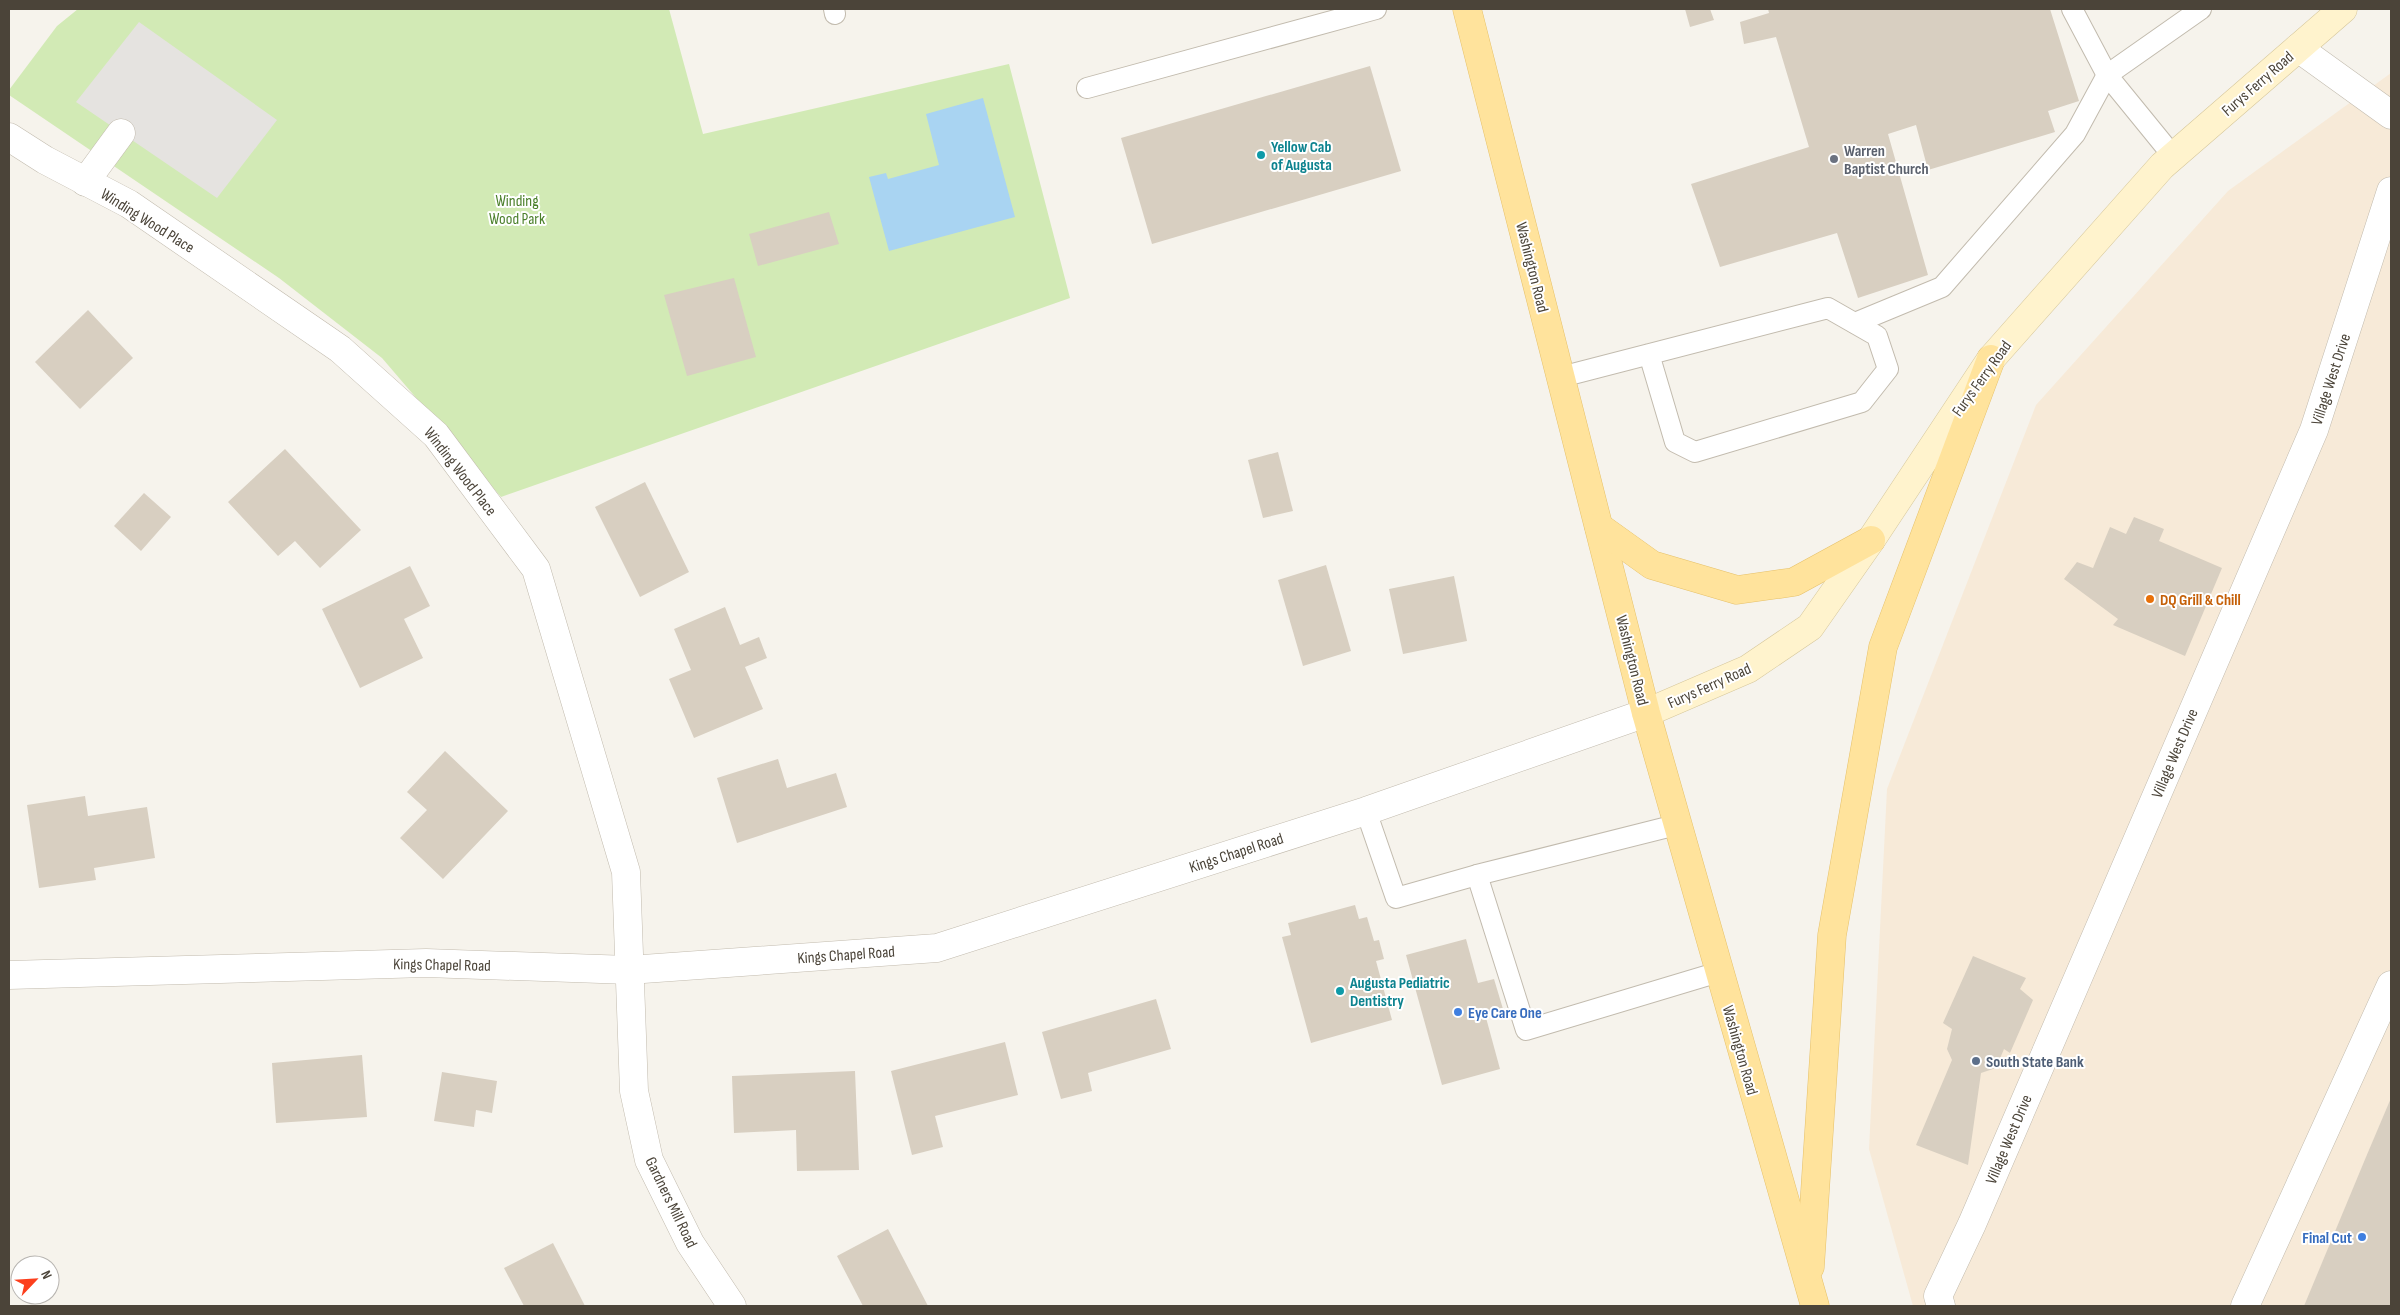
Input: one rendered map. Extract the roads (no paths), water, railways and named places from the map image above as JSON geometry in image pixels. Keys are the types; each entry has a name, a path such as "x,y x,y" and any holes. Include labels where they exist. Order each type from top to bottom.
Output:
{"main road":[{"name":"Washington Road","path":"1467,9 1646,713 1676,824 1812,1296"},
{"name":"Furys Ferry Road","path":"1646,713 1748,669 1810,627 1871,540 1992,359 2173,156 2343,9"},
{"path":"1812,1296 1832,935 1883,647 1992,359"},
{"path":"1599,527 1652,565 1736,590 1794,582 1871,540"}],"street":[{"path":"2298,48 2391,115"},
{"path":"86,182 121,133"},
{"name":"Winding Wood Place","path":"9,137 45,160 129,204 340,349 436,434 536,570 626,872 629,970"},
{"name":"Village West Drive","path":"1941,1306 1938,1296 1972,1224 2314,430 2391,191"},
{"name":"Kings Chapel Road","path":"9,976 426,962 629,970 937,948 1366,811 1646,713"},
{"name":"Gardners Mill Road","path":"629,970 634,1091 649,1160 690,1243 732,1306"},
{"path":"2245,1306 2391,984"}],"lane":[{"path":"1087,88 1376,9"},
{"path":"2072,9 2107,75 2173,156"},
{"path":"1855,323 1942,287 2075,134 2107,75 2201,9"},
{"path":"1561,377 1649,354 1828,308 1877,336 1888,369 1862,402 1695,452 1675,442 1649,354"},
{"path":"1366,811 1396,898 1477,875 1676,824"},
{"path":"1477,875 1526,1030 1719,972"}],"water":[{"path":"983,98 1015,217 889,251 869,177 886,173 888,179 939,165 926,114"}],"place":[{"name":"Yellow Cab of Augusta","path":"1261,155"},
{"name":"Warren Baptist Church","path":"1834,159"},
{"name":"DQ Grill & Chill","path":"2150,599"},
{"name":"Augusta Pediatric Dentistry","path":"1340,991"},
{"name":"Eye Care One","path":"1458,1012"},
{"name":"South State Bank","path":"1976,1061"},
{"name":"Final Cut","path":"2362,1237"}],"park label":[{"name":"Winding Wood Park","path":"517,209"}]}
